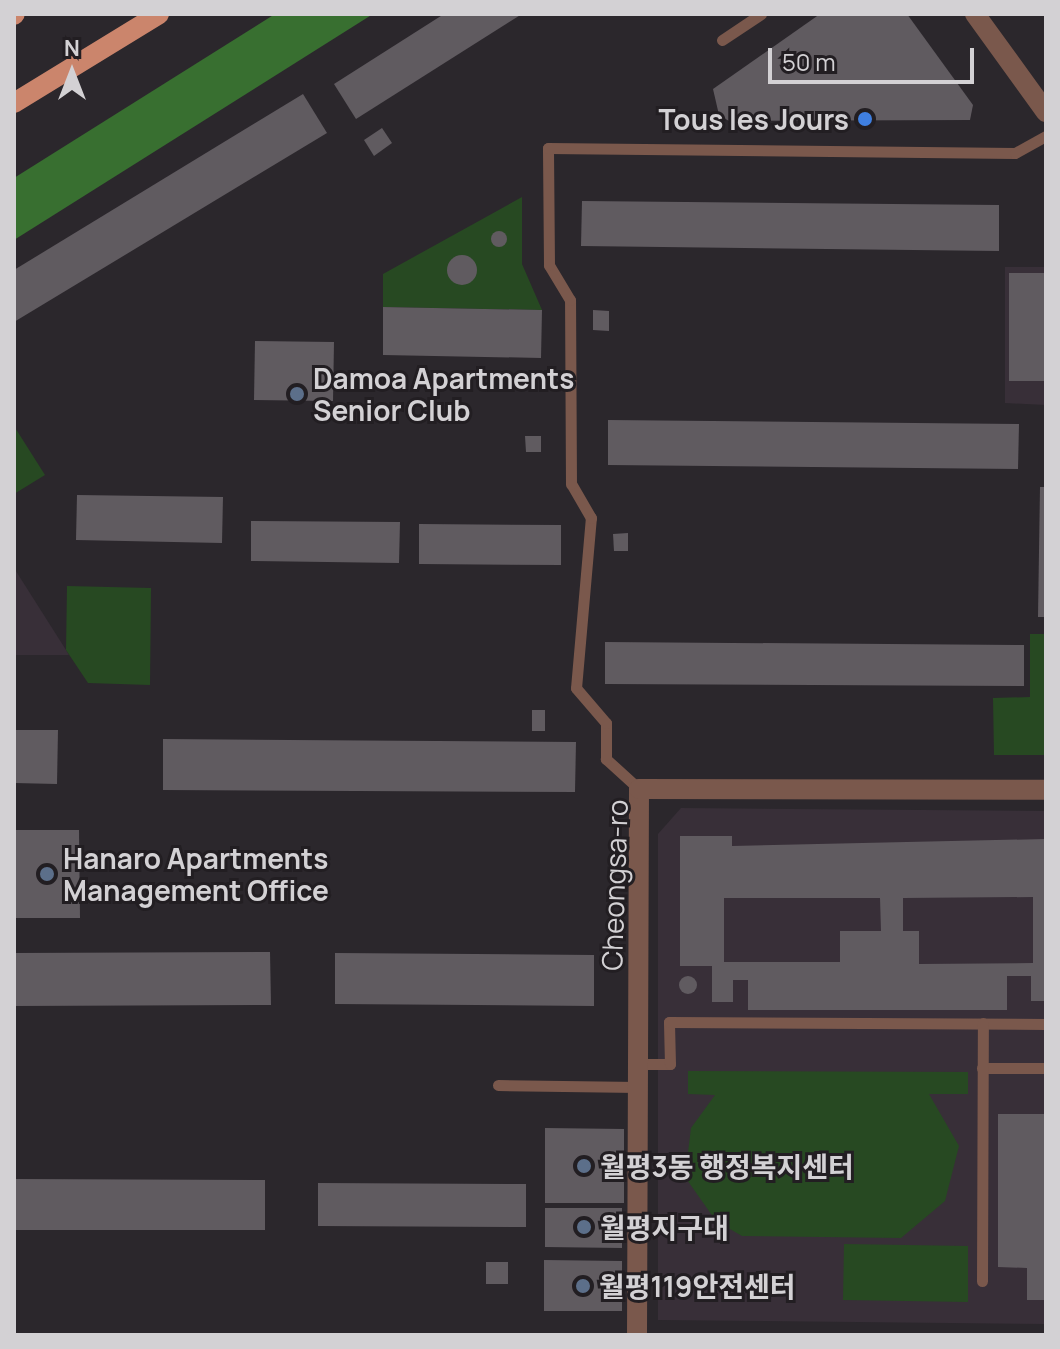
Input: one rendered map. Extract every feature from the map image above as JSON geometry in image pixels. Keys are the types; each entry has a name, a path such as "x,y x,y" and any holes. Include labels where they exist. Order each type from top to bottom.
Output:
{"main road":[{"path":"14,103 159,14"}],"street":[{"path":"975,14 1046,112"},
{"name":"Cheongsa-ro","path":"637,1335 639,789 1046,790"}],"lane":[{"path":"722,40 761,14"},
{"path":"639,789 606,759 606,723 576,688 591,518 571,484 570,300 549,265 548,148 1015,153 1046,136"},
{"path":"638,1064 670,1064 669,1022 1046,1024"},
{"path":"982,1281 983,1023"},
{"path":"982,1068 1046,1068"},
{"path":"498,1085 638,1087"}],"shaded area":[{"path":"1005,267 1046,267 1046,405 1005,403"},
{"path":"14,568 66,650 69,655 14,655"},
{"path":"681,808 1046,811 1046,1324 658,1320 658,834"}],"green space":[{"path":"275,14 373,14 14,240 14,178"},
{"path":"522,197 522,264 542,310 383,307 383,274"},
{"path":"14,426 45,475 14,494"},
{"path":"67,586 151,588 150,685 88,683 66,650"},
{"path":"1030,634 1046,634 1046,755 994,755 993,698 1030,697"},
{"path":"688,1071 968,1072 968,1094 929,1094 959,1146 945,1201 901,1238 742,1236 716,1221 685,1177 691,1128 715,1095 688,1094"},
{"path":"844,1244 968,1246 968,1302 843,1300"}],"building":[{"path":"444,14 522,14 356,119 334,84"},
{"path":"820,14 907,14 973,105 970,120 729,121 719,115 713,89"},
{"path":"303,94 327,133 14,322 14,270"},
{"path":"382,128 392,143 374,156 364,140"},
{"path":"582,201 999,205 999,251 581,246"},
{"path":"499,231 505,233 505,245 499,247 493,245 491,239 493,233"},
{"path":"462,255 468,256 476,264 476,276 468,284 462,285 456,284 448,276 447,270 448,264 456,256"},
{"path":"1009,273 1046,273 1046,381 1009,381"},
{"path":"383,307 542,310 541,358 383,355"},
{"path":"593,310 609,311 609,331 593,330"},
{"path":"255,341 334,342 333,401 254,400"},
{"path":"608,420 1019,424 1018,469 608,465"},
{"path":"525,436 541,436 541,452 526,452"},
{"path":"1040,487 1046,487 1046,617 1038,617"},
{"path":"77,495 223,497 222,543 76,540"},
{"path":"251,521 400,522 399,563 251,561"},
{"path":"419,524 561,525 561,565 419,564"},
{"path":"628,533 628,551 614,551 613,534"},
{"path":"605,642 1024,645 1024,686 605,684"},
{"path":"532,710 545,710 545,731 532,731"},
{"path":"14,730 58,730 57,784 14,783"},
{"path":"163,739 576,742 575,792 163,790"},
{"name":"Hanaro Apartments Management Office","path":"14,830 79,830 80,918 14,918"},
{"path":"680,836 732,836 732,846 1046,839 1046,1001 1031,1001 1031,976 1007,976 1007,1010 748,1010 748,980 733,980 733,1002 712,1002 712,966 680,966","holes":["1033,897 1033,963 919,964 919,931 903,931 903,898","724,898 880,898 881,931 840,931 840,962 724,962"]},
{"path":"270,952 271,1005 14,1006 14,953"},
{"path":"335,953 594,955 594,1006 335,1004"},
{"path":"688,976 697,985 688,994 679,985"},
{"path":"998,1114 1046,1114 1046,1300 1027,1300 1027,1268 998,1267"},
{"name":"월평3동 행정복지센터","path":"545,1128 624,1129 624,1203 545,1203"},
{"path":"14,1179 265,1180 265,1230 14,1230"},
{"path":"318,1183 526,1184 526,1227 318,1226"},
{"name":"월평지구대","path":"545,1208 622,1208 622,1248 545,1247"},
{"name":"월평119안전센터","path":"544,1260 622,1261 622,1311 544,1311"},
{"path":"486,1262 508,1262 508,1284 486,1284"}],"place":[{"name":"Tous les Jours","path":"865,119"},
{"name":"Damoa Apartments Senior Club","path":"297,394"},
{"name":"Hanaro Apartments Management Office","path":"47,874"},
{"name":"월평3동 행정복지센터","path":"584,1166"},
{"name":"월평지구대","path":"584,1227"},
{"name":"월평119안전센터","path":"583,1286"}]}
